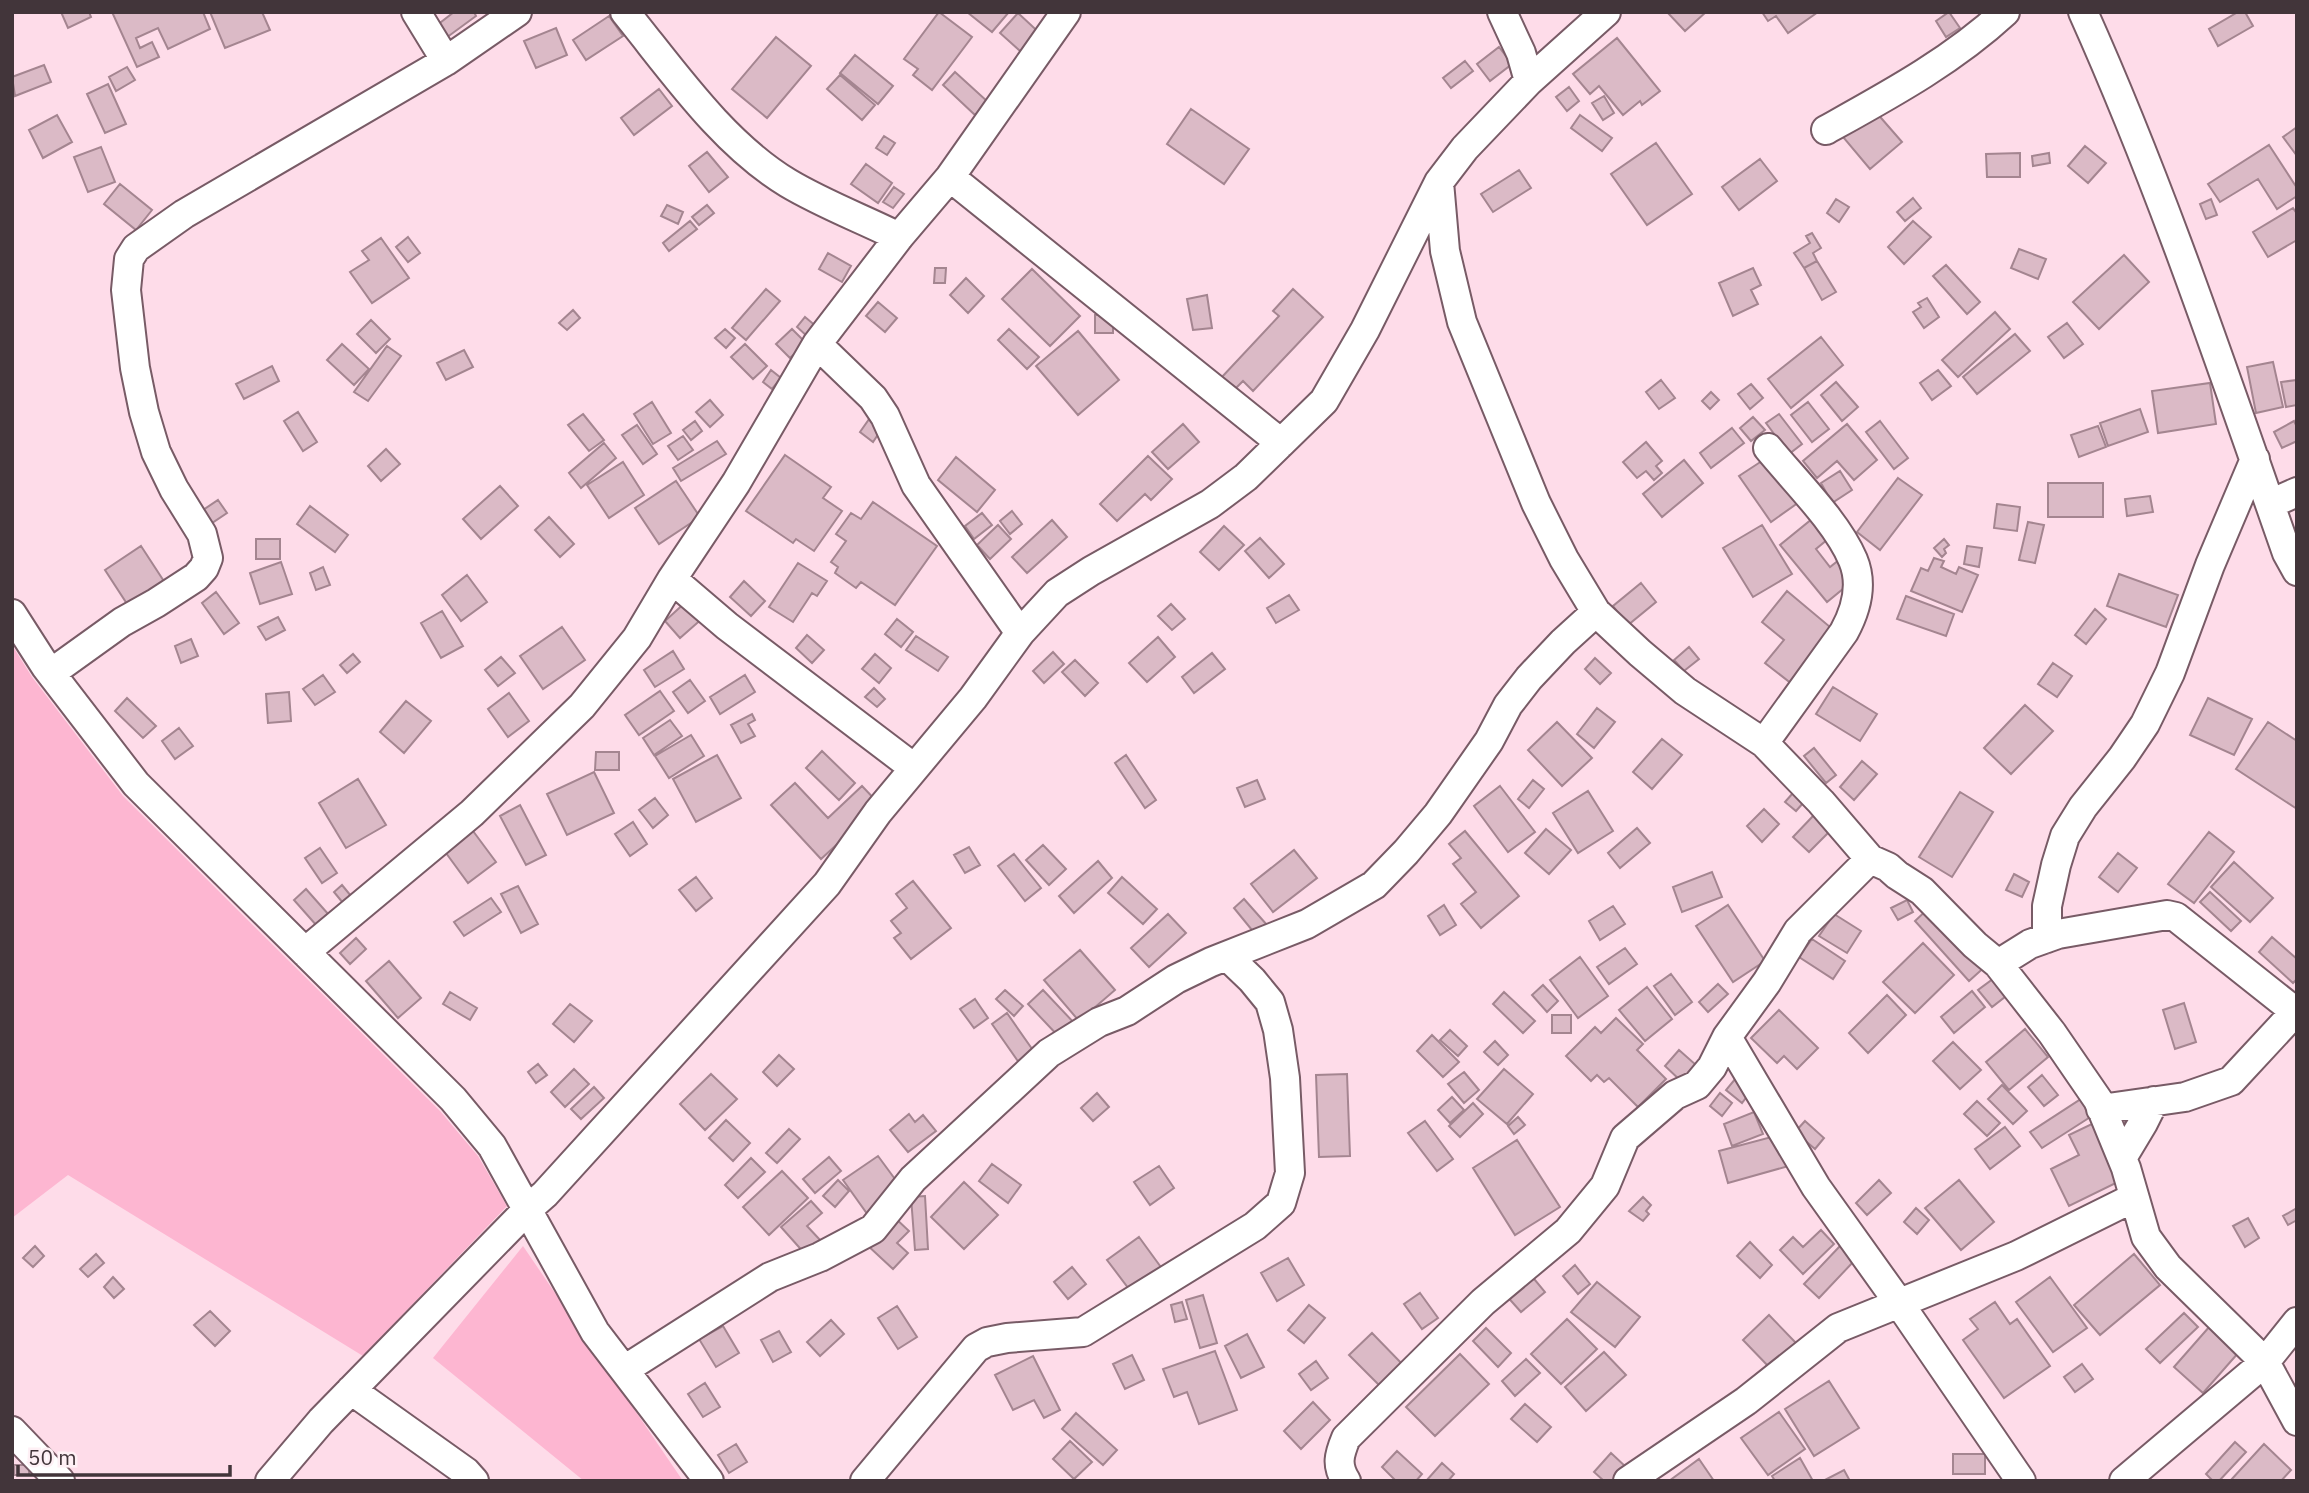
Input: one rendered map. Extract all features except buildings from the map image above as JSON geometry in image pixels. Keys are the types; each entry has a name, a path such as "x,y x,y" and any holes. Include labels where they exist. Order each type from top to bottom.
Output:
{"street":[{"path":"416,12 446,61"},
{"path":"51,673 122,622 196,577 208,558 202,534 174,489 156,452 144,412 129,326 127,290 129,259 136,248 184,214 446,61 517,12"},
{"path":"625,12 716,123 766,167 789,183 899,237"},
{"path":"305,952 472,813 582,706 637,638 672,579 736,483 817,344 899,237 950,177 1066,12"},
{"path":"1502,12 1521,53 1529,81"},
{"path":"270,1481 321,1421 545,1194 818,895 914,768 973,698 1020,633 1057,593 1210,503 1246,477 1324,401 1365,330 1439,182 1465,148 1529,81 1606,12"},
{"path":"1826,130 1895,92 1966,46 2005,12"},
{"path":"2082,12 2122,100 2168,218 2287,552 2297,571"},
{"path":"950,177 1281,443"},
{"path":"1439,182 1445,251 1462,322 1536,503 1564,559 1596,612 1685,691 1764,743 1821,802 1870,859 1888,867 1922,891 1975,945 1998,964 2052,1032 2098,1100 2122,1158 2146,1237 2168,1267 2264,1362 2297,1421"},
{"path":"817,344 873,398 885,416 916,485 1020,633"},
{"path":"1764,743 1844,632 1854,614 1857,599 1853,561 1832,526 1768,448"},
{"path":"2047,938 2047,906 2065,836 2083,807 2145,724 2170,673 2210,565 2255,459"},
{"path":"2270,504 2297,492"},
{"path":"672,579 727,626 914,768"},
{"path":"624,1370 770,1276 820,1257 873,1229 913,1179 1049,1053 1099,1022 1127,1011 1176,979 1211,962 1307,924 1374,885 1438,814 1489,741 1508,705 1563,642 1596,612"},
{"path":"12,614 51,673 136,784 453,1099 492,1146 595,1332 709,1481"},
{"path":"1346,1481 1338,1462 1346,1438 1483,1302 1568,1231 1605,1186 1625,1138 1675,1095 1697,1085 1712,1067 1727,1037 1767,982 1798,931 1870,859"},
{"path":"1998,964 2030,944 2058,934 2167,915 2176,917 2296,1013 2231,1081 2185,1097 2101,1109"},
{"path":"865,1481 976,1348 1007,1338 1083,1332 1255,1226 1281,1203 1290,1173 1285,1078 1278,1030 1270,1002 1228,957"},
{"path":"1727,1037 1816,1187 2021,1481"},
{"path":"2122,1158 2154,1101"},
{"path":"1628,1481 1746,1401 1838,1328 2016,1256 2133,1198"},
{"path":"2124,1481 2264,1362 2297,1322"},
{"path":"351,1390 466,1472 474,1481"},
{"path":"12,1431 60,1481"}],"shaded area":[{"path":"12,645 32,677 123,796 440,1111 478,1156 507,1206 363,1356 68,1175 12,1218"},
{"path":"523,1246 683,1481 584,1481 433,1358"}]}
